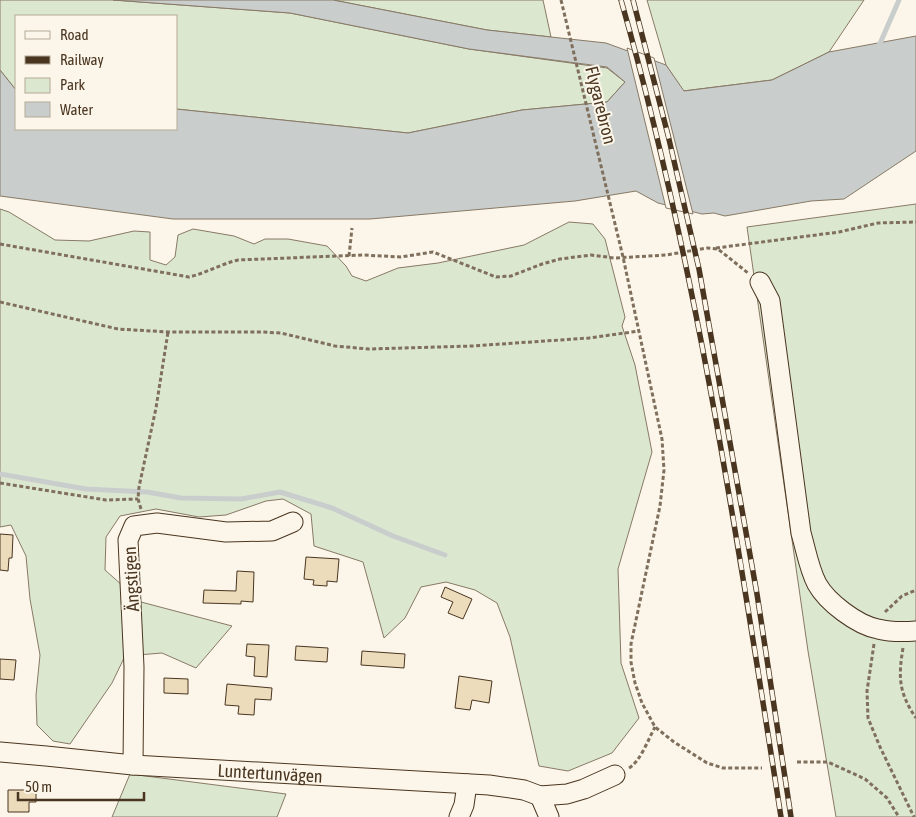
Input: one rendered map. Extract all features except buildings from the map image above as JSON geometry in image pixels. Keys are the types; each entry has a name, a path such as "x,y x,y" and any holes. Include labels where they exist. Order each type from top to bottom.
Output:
{"street":[{"path":"760,282 770,300 802,533 809,564 817,584 827,596 852,618 877,629 911,631"},
{"name":"Ängstigen","path":"133,765 134,667 128,540 134,526 156,524 226,532 272,531 293,522"},
{"name":"Luntertunvägen","path":"0,752 133,765 467,784 515,788 540,796"},
{"path":"549,817 540,796 567,794 584,789 615,775"},
{"path":"459,817 464,806 467,784"}],"path":[{"name":"Flygarebron","path":"561,0 614,217 662,439 664,470 660,506 632,644 631,662 635,683 642,703 655,727"},
{"path":"712,249 839,232 878,223 916,222"},
{"path":"350,256 352,228"},
{"path":"0,244 189,277 238,260 350,256 401,257 434,252 496,277 511,276 560,259 591,255 614,258 666,255 707,248 718,249 728,255 751,277 760,282"},
{"path":"0,302 118,329 168,332 281,333 335,346 369,349 472,346 589,338 639,331"},
{"path":"0,483 106,500 138,497 156,408 168,332"},
{"path":"914,817 880,748 868,718 867,691 877,629 882,614 902,596 916,590"},
{"path":"911,631 900,664 901,690 916,718"},
{"path":"615,775 632,766 655,727 707,763 723,768 762,768"},
{"path":"797,762 828,762 865,779 887,798 899,817"}],"green space":[{"path":"0,0 113,0 290,13 469,49 607,68 625,82 607,102 522,110 408,133 178,109 178,15 15,15 15,89 0,70"},
{"path":"333,0 543,0 551,37 487,30"},
{"path":"647,0 864,0 829,52 772,80 683,91 666,65"},
{"path":"916,204 916,817 836,817 808,651 747,227"},
{"path":"0,209 9,212 55,240 89,241 134,231 150,232 150,260 166,265 175,257 178,235 193,229 234,236 254,244 265,239 288,239 327,246 346,266 352,276 366,281 398,268 438,263 524,245 569,222 593,224 605,239 625,317 622,326 635,365 652,452 618,569 621,663 639,718 612,753 568,771 539,766 510,637 497,603 475,590 446,582 421,587 405,618 384,638 363,562 314,546 311,514 283,499 266,501 226,515 199,517 156,509 120,516 106,537 105,570 141,602 232,626 196,668 162,653 125,656 112,683 70,744 53,741 37,725 36,695 40,655 30,599 26,556 11,525 0,527"},
{"path":"130,774 286,794 277,817 112,817"}],"water":[{"path":"113,0 333,0 487,30 606,43 666,65 684,91 772,80 829,52 916,36 916,151 844,199 811,201 725,216 714,213 702,214 658,203 636,191 575,201 370,219 173,219 0,196 0,70 15,89 15,130 178,130 178,109 408,133 522,110 607,102 625,82 607,67 469,49 290,13"}],"pier":[{"path":"627,48 654,58 693,214 666,208"}],"waterway":[{"path":"878,48 899,0"},
{"path":"0,474 86,489 147,492 181,498 241,499 280,492 332,508 393,536 445,555"}],"railway":[{"path":"621,0 648,101 694,304 732,508 781,817"},
{"path":"633,0 668,135 699,269 757,594 791,817"}]}
